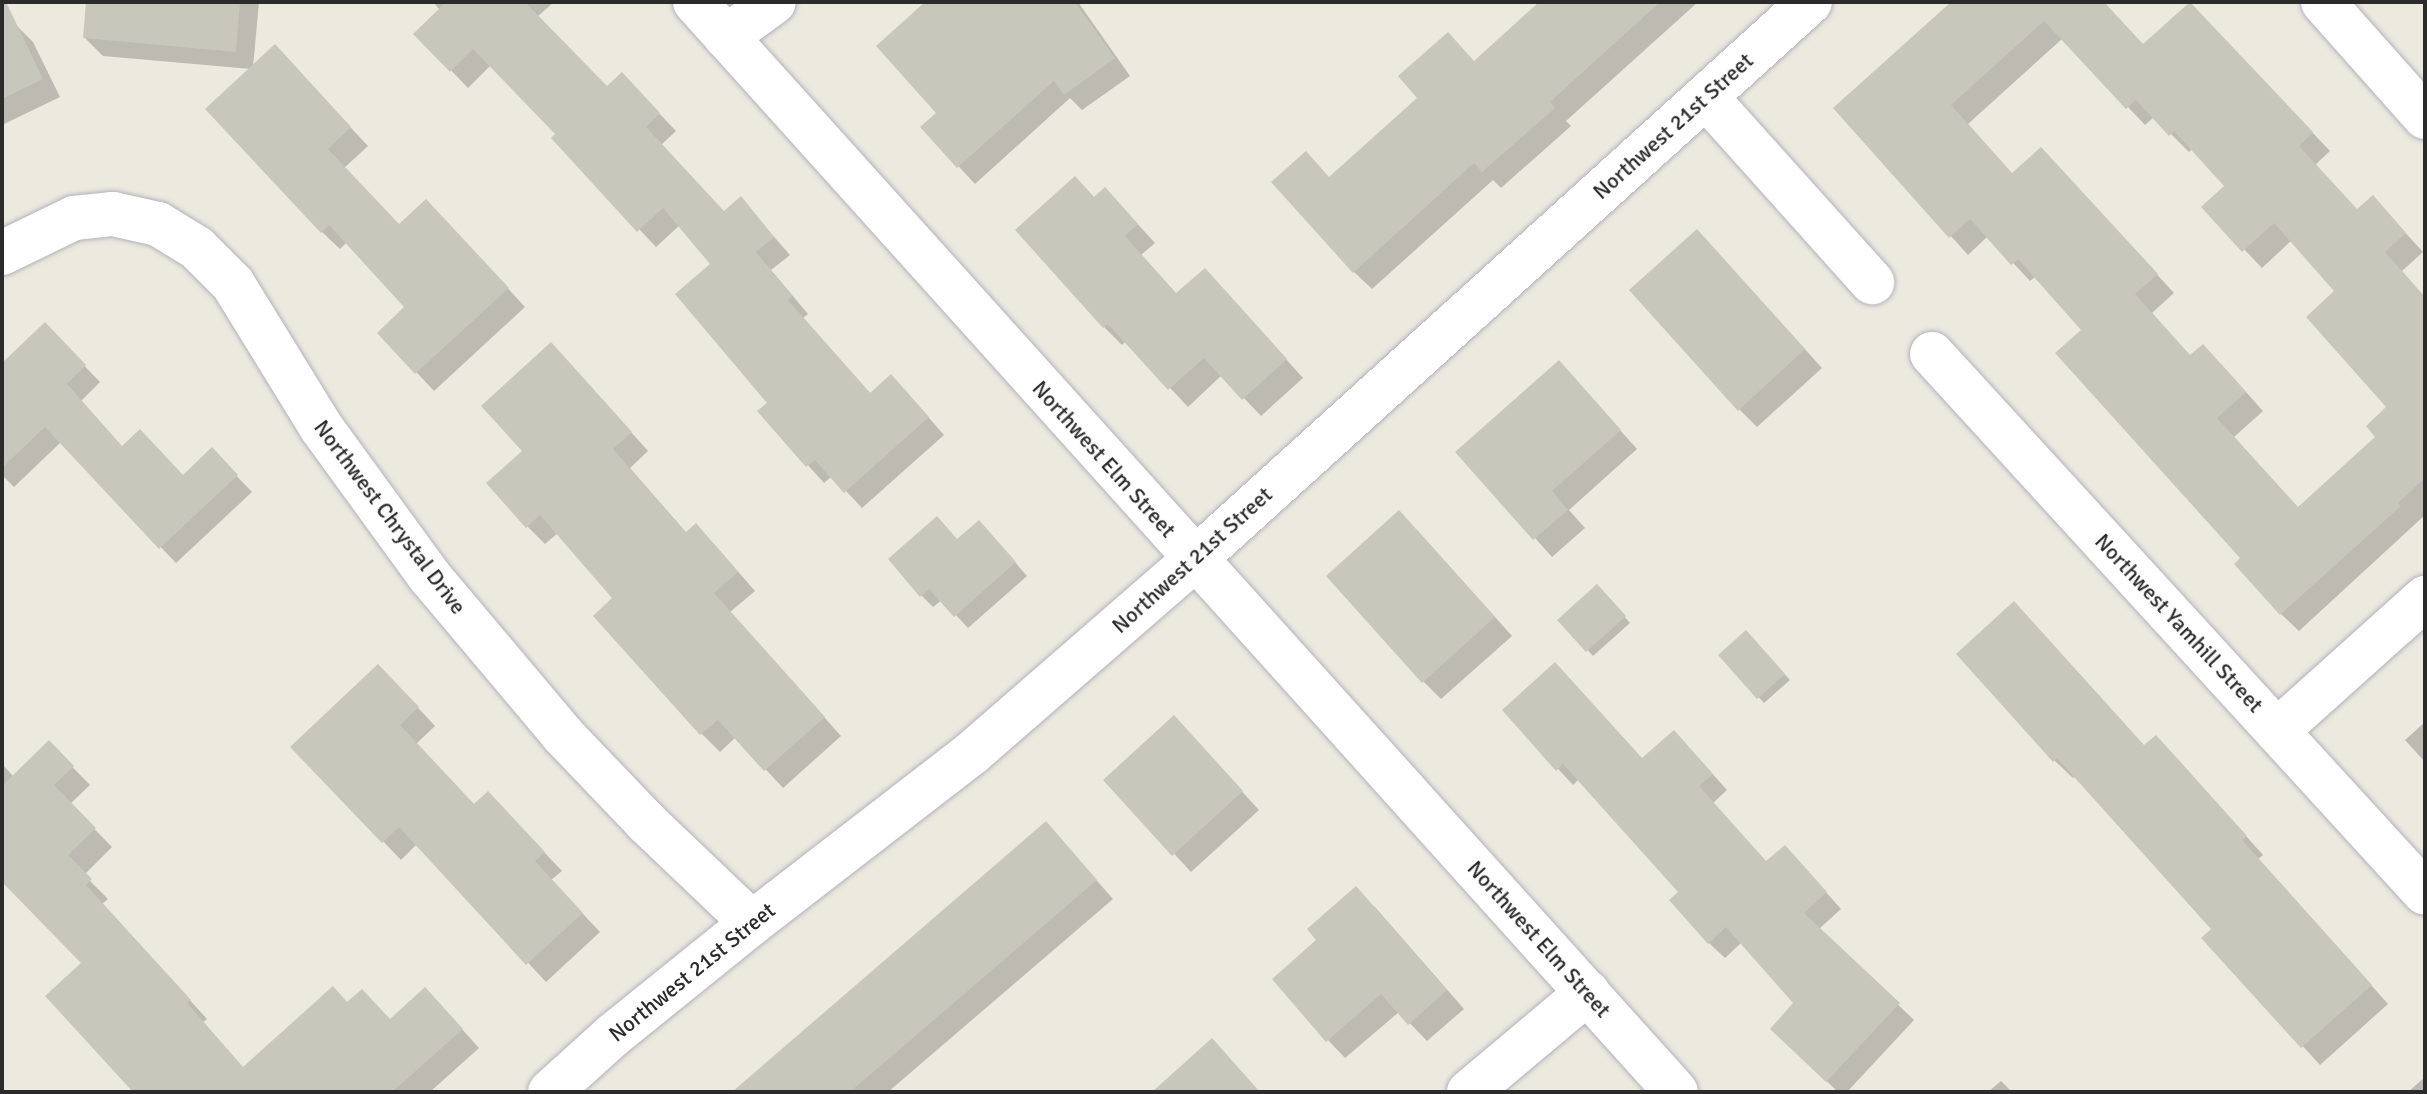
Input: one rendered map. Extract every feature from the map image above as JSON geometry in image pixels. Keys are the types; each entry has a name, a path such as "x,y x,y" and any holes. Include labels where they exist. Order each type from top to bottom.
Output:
{"street":[{"name":"Northwest Elm Street","path":"695,2 1676,1092"},
{"path":"726,37 774,2"},
{"name":"Northwest 21st Street","path":"550,1092 613,1035 752,923 972,753 1194,560 1810,2"},
{"path":"2323,2 2425,117"},
{"path":"1706,97 1872,282"},
{"name":"Northwest Chrystal Drive","path":"2,253 42,230 74,218 113,214 158,224 197,248 233,284 321,427 430,577 562,734 646,822 752,923"},
{"name":"Northwest Yamhill Street","path":"1932,354 2425,893"},
{"path":"2278,730 2425,598"},
{"path":"1469,1092 1588,992"}],"building":[{"path":"2,2 6,2 43,79 2,99"},
{"path":"86,2 240,2 236,52 83,38"},
{"path":"446,2 525,2 607,86 622,72 660,113 646,127 724,211 741,196 774,237 756,252 792,296 788,300 870,393 891,374 929,417 844,493 815,460 806,467 757,411 767,403 675,294 710,264 663,208 637,232 551,138 555,134 473,49 450,72 413,34"},
{"path":"925,2 1075,2 1115,58 1064,95 1054,81 957,168 920,127 936,113 876,46"},
{"path":"1539,2 1660,2 1550,102 1555,108 1482,172 1474,163 1353,273 1271,182 1306,151 1329,177 1417,98 1398,76 1448,32 1474,61"},
{"path":"1951,2 2104,2 2143,44 2190,2 2313,132 2299,146 2357,209 2373,195 2406,233 2385,252 2425,297 2425,478 2398,503 2401,506 2280,615 2234,564 2240,558 2055,353 2081,330 2018,259 2011,265 1970,219 1949,238 1833,108","holes":["2044,21 2126,109 2136,100 2169,136 2174,131 2224,186 2201,207 2242,252 2274,223 2334,291 2306,317 2386,407 2366,426 2375,437 2298,507 2217,418 2246,392 2203,344 2190,355 2135,294 2158,274 2041,147 2012,173 1951,105"]},
{"path":"275,44 351,127 328,149 399,224 426,199 509,288 415,374 377,333 404,307 329,225 321,233 205,109"},
{"path":"1075,176 1094,197 1105,187 1138,224 1125,236 1176,293 1205,268 1287,359 1242,400 1204,358 1168,390 1108,324 1103,328 1015,230"},
{"path":"1697,229 1805,349 1738,411 1629,290"},
{"path":"45,322 86,365 67,384 122,446 140,429 183,475 212,447 238,475 159,549 45,427 2,468 2,363"},
{"path":"551,342 632,432 613,449 686,532 696,523 738,572 714,593 825,717 764,771 718,720 700,735 593,616 612,598 540,515 526,528 486,483 522,451 481,406"},
{"path":"1559,360 1621,430 1552,491 1568,510 1533,540 1455,452"},
{"path":"1399,510 1495,617 1422,683 1326,576"},
{"path":"937,516 957,539 979,520 1016,562 954,617 929,589 920,597 888,559"},
{"path":"1597,584 1626,616 1586,652 1557,620"},
{"path":"2014,601 2144,745 2156,735 2247,836 2242,840 2372,985 2301,1048 2201,938 2211,929 2057,758 2053,762 1956,654"},
{"path":"1746,630 1785,674 1757,699 1718,655"},
{"path":"1555,662 1642,758 1674,730 1713,774 1699,786 1766,861 1785,845 1827,892 1804,913 1900,1003 1826,1082 1770,1029 1793,1003 1726,927 1708,944 1669,900 1678,892 1563,764 1556,771 1502,710"},
{"path":"378,664 419,707 400,725 474,804 488,791 545,852 535,861 583,913 526,965 399,827 382,843 290,747"},
{"path":"1174,715 1243,791 1172,856 1103,780"},
{"path":"49,740 74,766 54,785 96,828 68,855 92,879 86,885 191,1000 187,1003 243,1067 333,986 347,1002 362,989 390,1019 425,987 463,1029 392,1092 133,1092 45,996 81,963 2,882 2,786"},
{"path":"1046,821 1097,880 850,1092 732,1092"},
{"path":"1356,886 1447,990 1408,1025 1381,994 1326,1042 1272,979 1316,940 1307,929"},
{"path":"1212,1038 1260,1092 1152,1092"}]}
